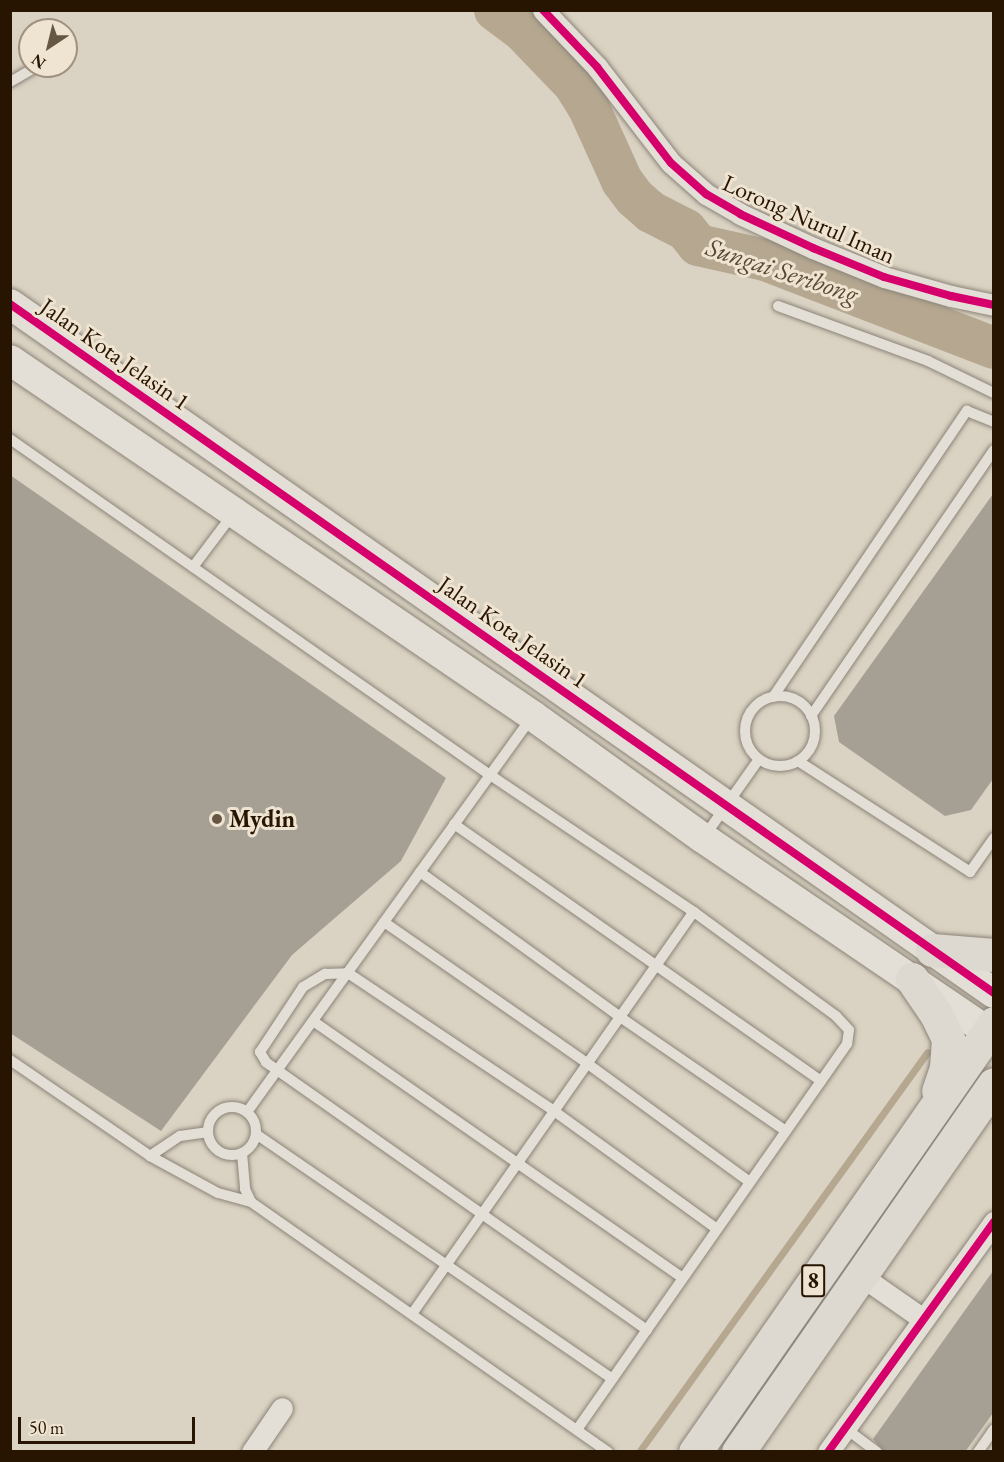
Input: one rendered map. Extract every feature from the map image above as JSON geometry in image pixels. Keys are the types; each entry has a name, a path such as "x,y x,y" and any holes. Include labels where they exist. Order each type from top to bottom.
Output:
{"main road":[{"path":"932,950 993,955"},
{"path":"912,979 936,1014 948,1039 946,1068 931,1110"},
{"name":"8","path":"695,1452 931,1110 992,1030"},
{"name":"8","path":"738,1452 993,1084"},
{"path":"960,1130 993,1111"}],"street":[{"name":"Lorong Nurul Iman","path":"543,10 597,67 672,163 706,194 740,214 813,248 884,276 951,296 993,305"},
{"name":"Jalan Kota Jelasin 1","path":"10,304 993,993"},
{"path":"10,360 233,514 533,716 703,838 992,1030"},
{"path":"828,1452 993,1222"},
{"path":"860,1275 923,1319"},
{"path":"252,1452 282,1408"}],"lane":[{"path":"778,306 928,361 993,393"},
{"path":"773,697 796,700 811,716 815,736 806,754 798,761 779,766 759,759 751,750 745,729 754,708 773,697 968,411 993,422"},
{"path":"10,439 490,775 694,912 836,1016 849,1030 847,1044 577,1430"},
{"path":"811,716 993,450"},
{"path":"193,567 233,514"},
{"path":"247,1113 533,716"},
{"path":"703,838 759,759"},
{"path":"798,761 970,872 993,838"},
{"path":"454,824 821,1081"},
{"path":"420,872 620,1017 786,1131"},
{"path":"412,1314 694,912"},
{"path":"384,922 588,1064 750,1182"},
{"path":"647,1330 266,1062 260,1052 303,987 325,974 348,973 555,1111 717,1229"},
{"path":"313,1021 683,1278"},
{"path":"10,1060 150,1156 218,1193 251,1202 608,1452"},
{"path":"233,1107 247,1113 255,1126 256,1134 254,1142 242,1153 227,1155 219,1152 209,1140 207,1132 212,1117 218,1111 233,1107"},
{"path":"150,1156 180,1136 207,1132"},
{"path":"256,1134 612,1379"},
{"path":"242,1153 245,1189 251,1202"},
{"path":"845,1428 877,1452"},
{"path":"978,1452 993,1429"}],"building":[{"name":"Mydin","path":"10,475 446,778 401,861 292,955 161,1131 10,1033"},
{"path":"993,494 993,779 971,810 945,816 839,742 834,716"},
{"path":"993,1271 993,1413 965,1452 884,1452 873,1439"}],"waterway":[{"name":"Sungai Seribong","path":"495,10 523,31 574,84 588,106 622,181 635,198 651,212 686,230 698,245 765,260 994,348"},
{"path":"639,1452 927,1052"}],"cycle path":[{"path":"543,10 597,67 671,163 706,194 740,214 813,248 884,277 951,296 994,305"},
{"path":"10,304 994,993"},
{"path":"828,1452 994,1222"}],"place":[{"name":"Mydin","path":"217,819"}]}
